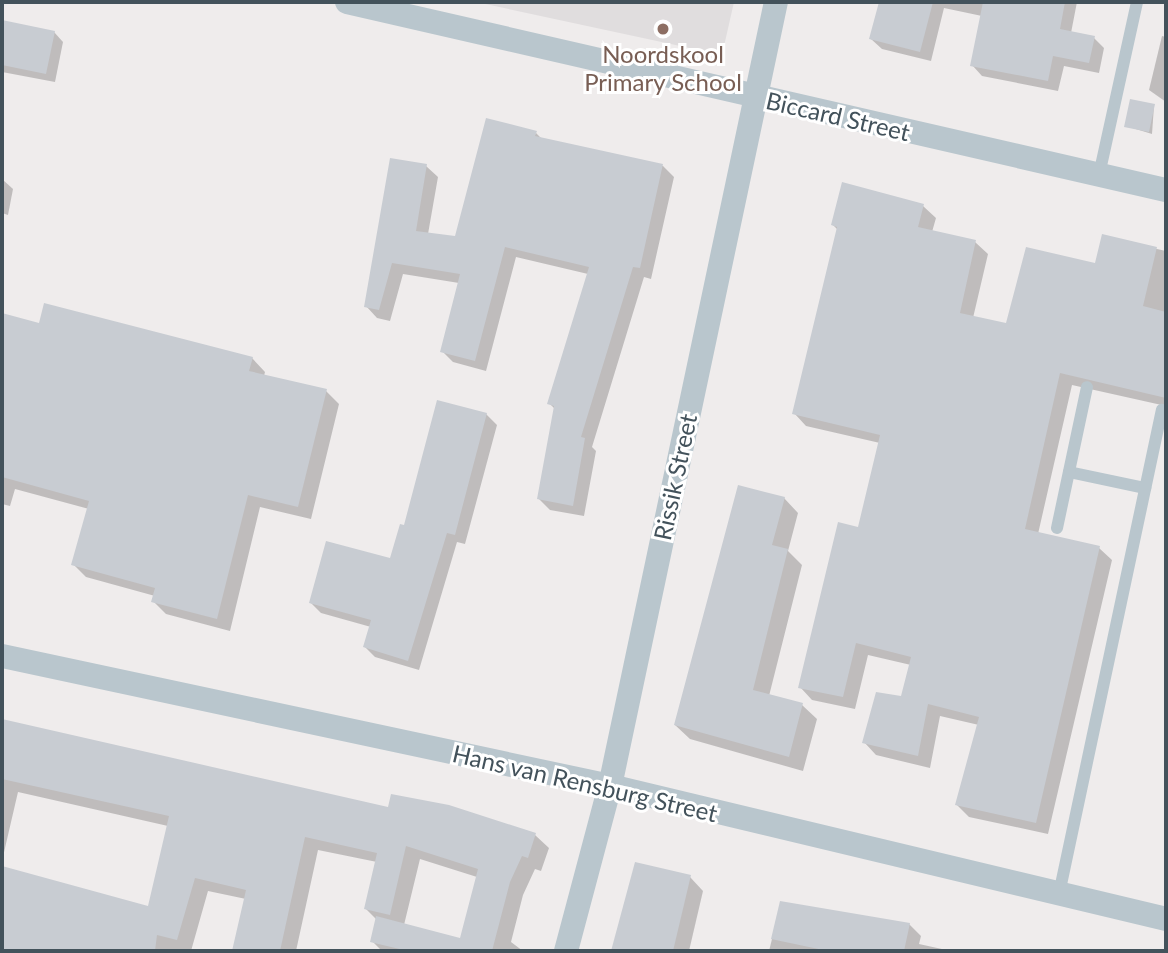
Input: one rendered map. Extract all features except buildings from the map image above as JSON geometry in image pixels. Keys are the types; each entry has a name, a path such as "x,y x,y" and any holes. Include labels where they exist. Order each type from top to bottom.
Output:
{"street":[{"name":"Biccard Street","path":"347,2 418,10 755,97 1166,190"},
{"name":"Rissik Street","path":"566,951 610,786 776,2"},
{"name":"Hans van Rensburg Street","path":"2,656 610,786 1166,919"}],"lane":[{"path":"1100,175 1137,2"},
{"path":"1057,528 1087,387"},
{"path":"1059,894 1162,410"},
{"path":"1069,472 1146,488"}],"shaded area":[{"name":"Noordskool Primary School","path":"476,2 734,2 722,55"}],"place":[{"name":"Noordskool Primary School","path":"663,29"}]}
